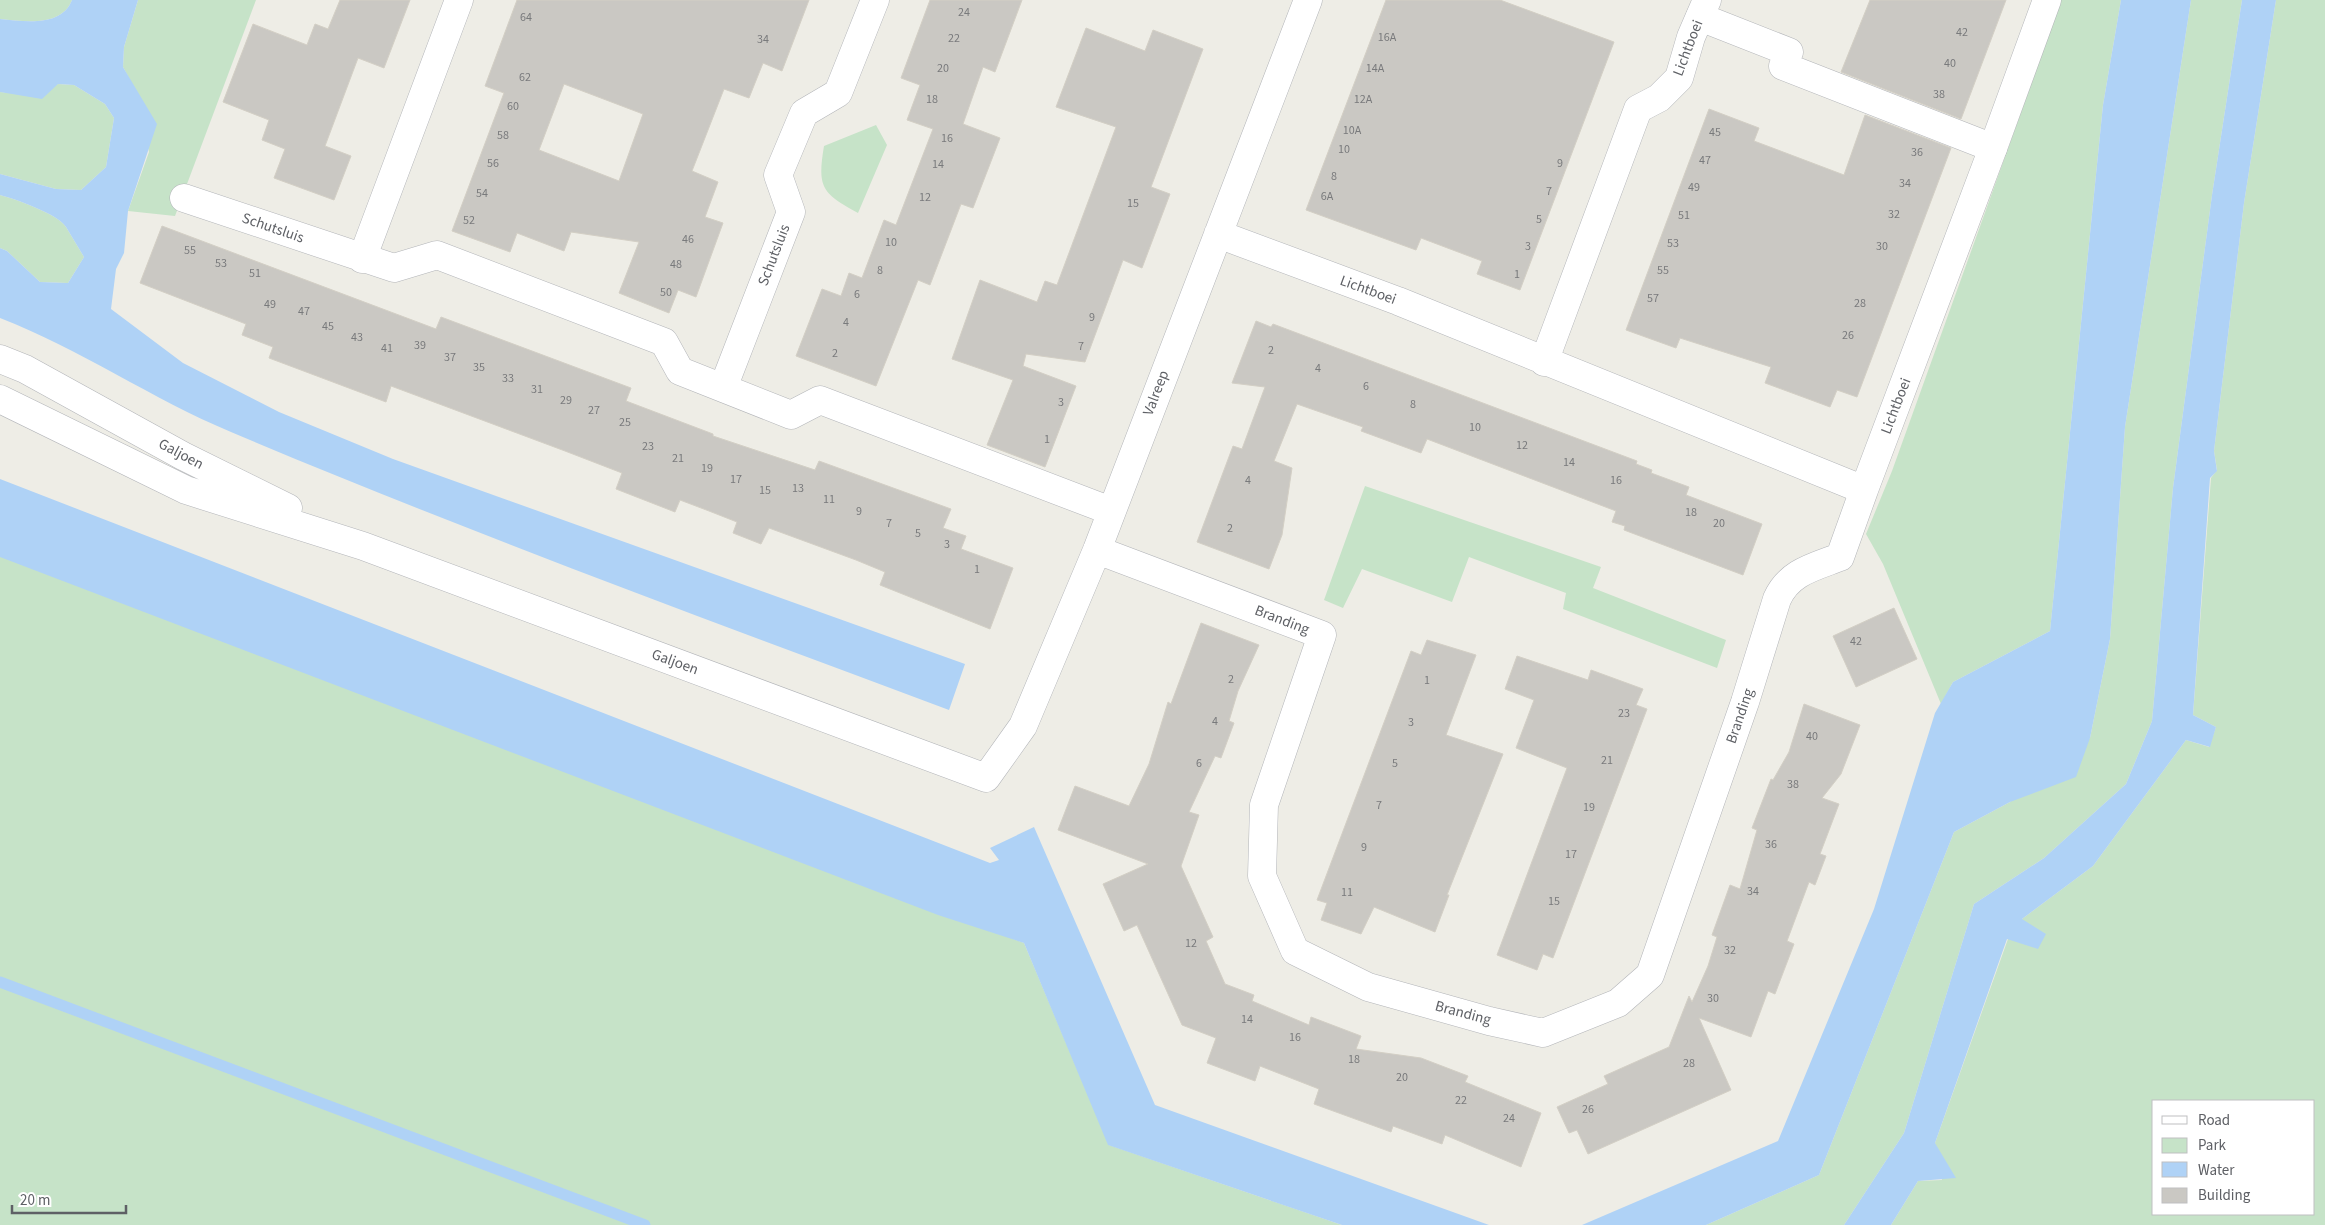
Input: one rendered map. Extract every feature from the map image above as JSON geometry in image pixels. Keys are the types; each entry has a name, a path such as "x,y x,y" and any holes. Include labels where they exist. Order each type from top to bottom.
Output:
{"street":[{"path":"362,259 459,0"},
{"name":"Schutsluis","path":"723,388 791,212 778,175 804,113 838,93 875,0"},
{"name":"Valreep","path":"986,778 1023,726 1097,550 1308,0"},
{"name":"Lichtboei","path":"1218,234 1398,301 1544,362 1864,490 1993,148 2046,0"},
{"path":"1703,9 1789,52 1783,66 1993,148"},
{"name":"Lichtboei","path":"1544,362 1638,109 1659,98 1679,78 1691,36 1703,9"},
{"name":"Schutsluis","path":"184,198 362,259 394,268 437,255 664,342 680,371 791,414 820,400 1111,511"},
{"name":"Galjoen","path":"0,359 25,369 183,456 363,546"},
{"name":"Galjoen","path":"0,399 186,490 363,546 986,778"},
{"name":"Branding","path":"1097,550 1322,635 1264,805 1262,876 1295,951 1368,987 1489,1021 1543,1033 1618,1003 1650,975 1745,702 1783,585 1794,576 1840,557 1864,490"}],"green space":[{"path":"0,0 72,0 67,9 51,19 30,21 0,19"},
{"path":"138,0 256,0 175,216 128,211 149,152 136,91 123,67 124,47"},
{"path":"2056,0 2121,0 2103,105 2050,631 1953,682 1941,704 1883,564 1866,534 1892,471 2046,43"},
{"path":"2191,0 2242,0 2212,195 2173,488 2152,721 2126,784 2044,858 1974,904 1904,1133 1844,1225 1706,1225 1819,1175 1954,832 2010,802 2090,738 2110,639 2125,427"},
{"path":"2276,0 2325,0 2325,1225 1891,1225 1918,1181 1942,1180 1935,1143 2008,939 2022,919 2093,866 2186,740 2209,747 2216,727 2193,715 2211,478 2217,470 2214,451 2244,203"},
{"path":"58,84 74,85 105,104 114,118 106,167 81,190 56,189 0,174 0,92 11,93"},
{"path":"876,125 887,145 858,213 837,200 825,188 821,171 824,146"},
{"path":"0,195 46,212 66,227 84,257 68,283 40,282 7,251 0,248"},
{"path":"1365,486 1601,567 1593,588 1726,640 1717,668 1563,609 1566,593 1469,557 1452,602 1362,569 1343,608 1324,600"},
{"path":"0,555 1024,943 1109,1145 1342,1225 0,1225"}],"water":[{"path":"72,0 138,0 124,47 123,67 157,124 128,211 124,253 116,269 111,309 183,363 279,412 393,459 965,664 949,710 588,575 320,469 202,419 59,344 0,318 0,248 7,251 40,282 68,283 84,257 61,222 36,208 0,195 0,174 56,189 81,190 106,167 114,118 105,104 74,85 58,84 42,99 0,92 0,19 41,21 51,19 67,9"},
{"path":"2121,0 2191,0 2125,427 2110,639 2090,738 2076,777 2010,802 1954,832 1819,1175 1706,1225 1582,1225 1778,1141 1874,909 1935,713 1953,682 2050,631 2103,105"},
{"path":"2242,0 2276,0 2244,203 2214,451 2217,471 2210,478 2193,715 2216,727 2210,747 2186,740 2093,866 2022,919 2046,934 2038,949 2007,939 1935,1143 1956,1178 1918,1181 1891,1225 1844,1225 1904,1133 1974,904 2044,858 2126,784 2152,721 2173,488 2212,195"},
{"path":"0,479 990,863 999,860 990,848 1034,827 1155,1105 1489,1225 1342,1225 1108,1145 1024,943 938,915 0,557"}],"building":[{"path":"340,0 410,0 384,68 358,58 325,146 351,156 334,200 274,178 285,149 262,140 269,120 223,102 253,24 307,45 315,24 328,29"},
{"path":"517,0 809,0 782,71 763,63 749,98 724,89 692,171 718,182 705,217 723,223 696,297 678,290 669,313 619,293 639,242 571,232 564,251 517,233 510,252 452,231 504,93 485,86","holes":["564,84 643,114 619,181 539,150"]},
{"path":"930,0 1022,0 995,72 983,67 963,124 1000,138 973,208 961,204 930,285 918,280 876,386 796,356 822,289 841,296 849,273 862,278 884,220 896,225 933,129 907,120 920,85 901,78"},
{"path":"1386,0 1500,0 1614,42 1520,290 1477,274 1482,261 1421,238 1416,250 1306,210"},
{"path":"1870,0 2006,0 1961,119 1841,72"},
{"path":"1086,28 1145,51 1153,30 1203,49 1151,187 1170,194 1142,268 1123,260 1085,362 1026,354 1023,366 1076,386 1045,467 987,445 1013,380 952,359 980,280 1037,302 1045,281 1057,285 1116,127 1056,107"},
{"path":"1709,109 1759,128 1754,141 1844,175 1865,115 1951,148 1857,397 1837,390 1830,407 1765,383 1771,367 1680,338 1676,348 1626,330"},
{"path":"162,226 436,329 441,317 631,388 626,401 713,434 713,436 815,470 819,461 951,509 943,528 966,536 961,549 1013,568 990,629 880,585 885,572 856,560 769,528 761,544 733,533 737,522 680,500 675,512 616,489 622,473 565,451 391,386 386,402 269,358 273,347 242,335 246,324 140,283"},
{"path":"1256,321 1271,327 1273,324 1637,461 1636,464 1652,470 1651,473 1689,487 1686,495 1762,524 1743,575 1624,530 1625,526 1612,522 1616,511 1427,439 1421,453 1361,431 1363,427 1297,404 1274,461 1292,468 1282,535 1269,569 1197,542 1233,446 1242,449 1265,387 1232,383"},
{"path":"1894,608 1917,659 1856,687 1833,636"},
{"path":"1201,623 1259,645 1238,691 1229,721 1234,723 1221,758 1215,756 1189,812 1199,815 1181,866 1213,937 1206,941 1225,984 1254,995 1252,1001 1309,1025 1311,1017 1361,1036 1356,1049 1421,1058 1468,1076 1465,1082 1541,1113 1521,1167 1445,1135 1442,1144 1393,1126 1391,1132 1314,1104 1319,1089 1260,1066 1255,1081 1207,1063 1216,1038 1182,1025 1137,925 1124,931 1103,884 1148,864 1058,830 1075,786 1129,806 1149,764 1168,702 1171,704"},
{"path":"1427,640 1476,655 1446,735 1503,754 1447,895 1449,895 1435,932 1374,907 1361,934 1321,920 1327,903 1317,900 1411,651 1421,655"},
{"path":"1517,656 1588,680 1591,670 1643,689 1636,705 1647,709 1553,958 1543,954 1537,970 1497,955 1567,768 1516,748 1534,700 1505,689"},
{"path":"1804,704 1860,725 1841,774 1822,798 1839,804 1820,854 1826,856 1815,885 1809,882 1787,941 1794,944 1775,994 1768,991 1751,1037 1699,1018 1731,1090 1588,1154 1577,1130 1569,1133 1557,1107 1608,1084 1604,1076 1669,1047 1689,996 1692,1002 1708,966 1717,937 1712,935 1730,885 1740,889 1757,830 1752,828 1771,779 1773,780 1789,752"}],"waterway":[{"path":"0,982 645,1225"}]}
